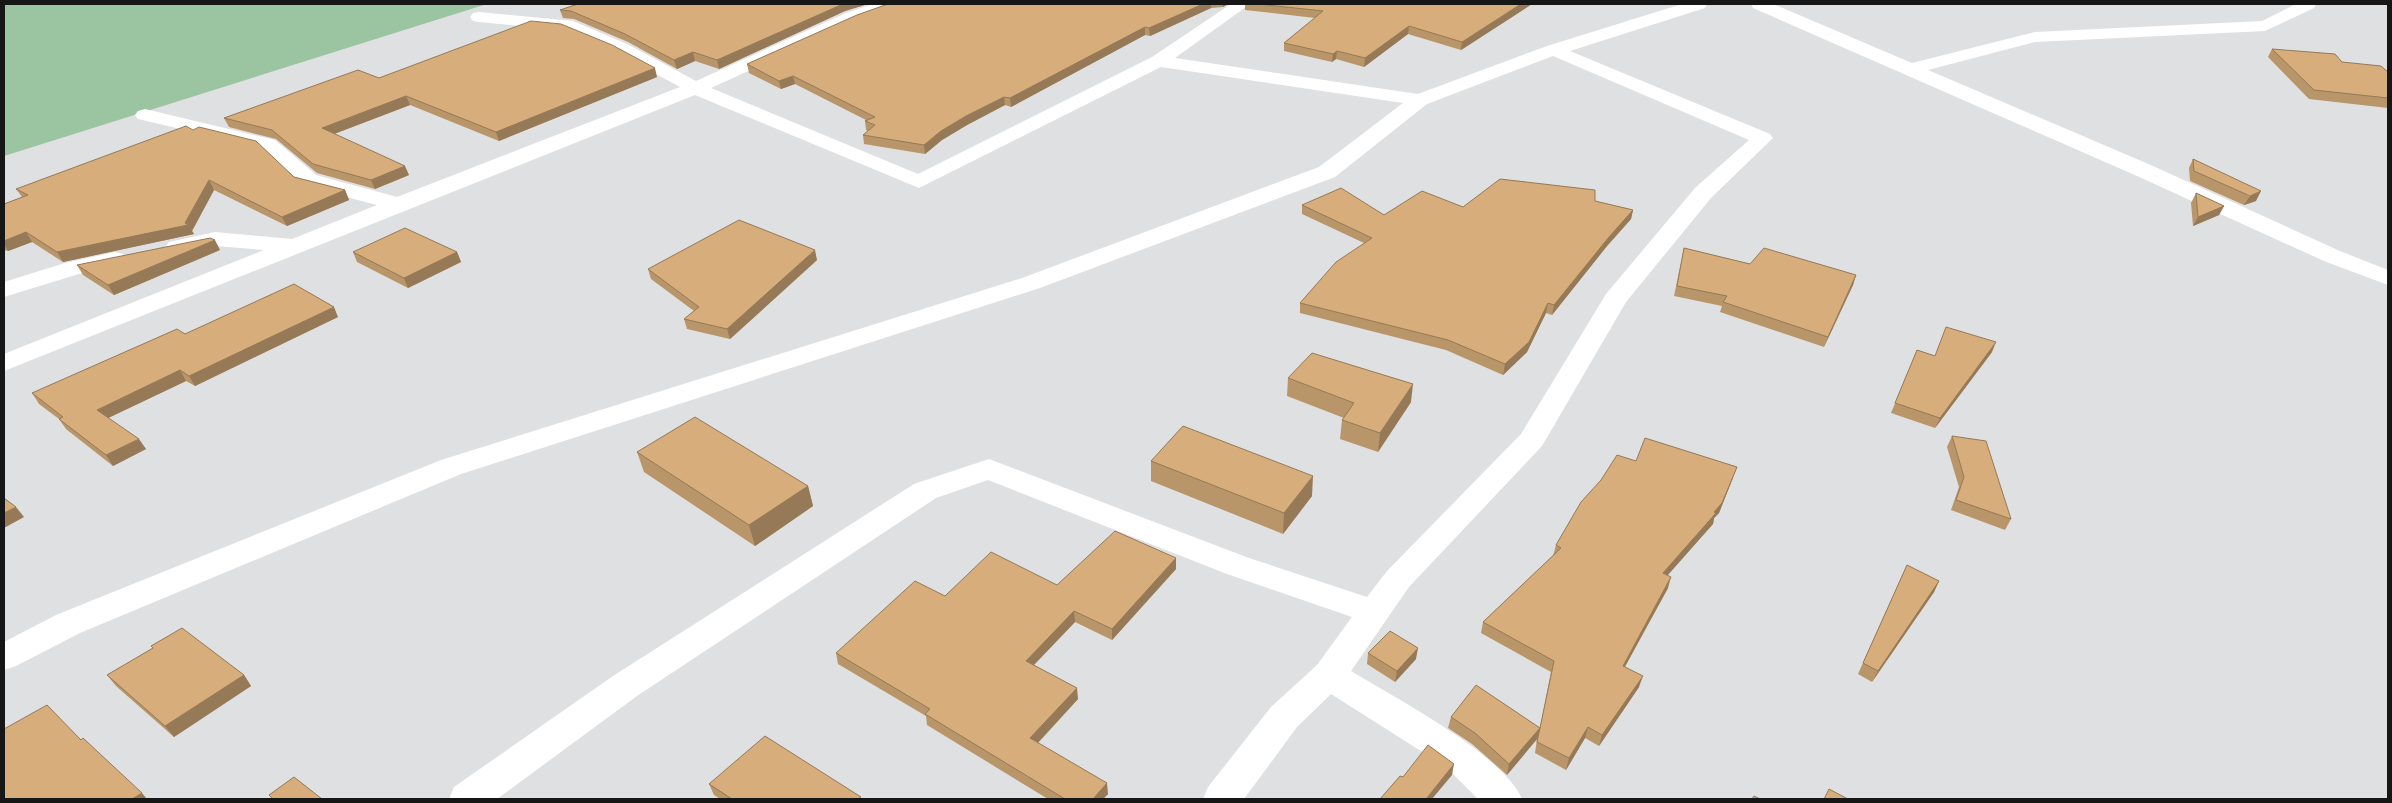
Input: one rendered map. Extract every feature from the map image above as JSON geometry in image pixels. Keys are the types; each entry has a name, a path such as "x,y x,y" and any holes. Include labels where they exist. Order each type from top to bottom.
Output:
{"street":[{"path":"4,363 398,204 695,88 852,17 888,4"},
{"path":"479,17 567,26 621,48 695,88 919,182 1158,61 1242,4"},
{"path":"4,657 68,624 451,467 1031,283 1327,172 1420,100 1553,50 1699,4"},
{"path":"1759,4 2145,171 2332,256 2388,278"},
{"path":"1911,69 2035,37 2265,26 2308,4"},
{"path":"1222,799 1284,717 1329,675 1398,579 1532,440 1615,299 1704,193 1763,138 1553,50"},
{"path":"1158,61 1420,100"},
{"path":"145,115 268,144 308,180 398,204"},
{"path":"4,290 73,268 215,239 294,246"},
{"path":"468,799 625,686 925,492 989,469 1238,566 1375,612"},
{"path":"1329,675 1459,756 1503,799"}],"green space":[{"path":"4,4 487,4 4,156"}],"building":[{"path":"578,4 843,4 717,60 693,52 674,60 625,34 571,11 560,10"},
{"path":"888,4 1203,4 1149,28 1145,27 1010,98 1004,97 966,116 941,131 924,145 863,135 875,125 865,121 875,117 793,76 779,81 747,64 857,15"},
{"path":"1258,4 1521,4 1462,42 1409,26 1365,58 1337,51 1333,54 1284,43 1323,11"},
{"path":"531,21 561,24 612,45 655,68 496,132 406,96 322,128 405,166 371,180 313,164 272,130 224,118 358,70 379,78"},
{"path":"2272,49 2335,54 2342,62 2381,66 2388,72 2388,98 2314,90"},
{"path":"186,126 193,130 199,127 256,141 294,177 345,190 282,217 209,180 185,223 188,225 57,252 26,232 4,241 4,204 28,195 16,189"},
{"path":"2193,159 2261,191 2250,196 2194,171"},
{"path":"1500,179 1595,190 1595,201 1633,210 1554,305 1548,303 1529,342 1505,364 1448,340 1300,303 1336,262 1372,238 1302,205 1341,188 1384,215 1422,191 1463,207"},
{"path":"2196,193 2224,206 2198,217"},
{"path":"739,220 815,250 727,329 684,319 699,307 648,269"},
{"path":"405,228 457,252 404,278 353,252"},
{"path":"210,238 215,240 108,285 77,265"},
{"path":"1684,248 1750,264 1764,248 1856,275 1828,337 1723,302 1727,296 1677,286"},
{"path":"294,284 334,307 189,376 180,370 97,410 139,439 106,455 59,419 63,417 32,393 177,329 185,334"},
{"path":"1946,327 1996,342 1940,418 1895,403 1917,350 1935,356"},
{"path":"1312,353 1413,384 1380,433 1342,420 1354,403 1288,378"},
{"path":"695,417 808,486 749,525 637,452"},
{"path":"1183,426 1313,476 1284,513 1151,461"},
{"path":"1952,436 1986,441 2011,519 1956,500 1964,477"},
{"path":"1645,438 1737,467 1722,503 1714,512 1716,513 1663,573 1671,577 1623,666 1643,676 1602,735 1588,727 1569,758 1537,742 1554,661 1483,622 1561,548 1556,545 1581,502 1601,480 1617,455 1636,461"},
{"path":"4,498 16,507 4,513"},
{"path":"1115,531 1176,558 1112,629 1074,611 1026,661 1077,688 1030,738 1107,783 1093,799 1065,799 925,714 930,709 836,653 915,581 945,596 991,552 1057,585"},
{"path":"1907,565 1939,581 1878,671 1863,663"},
{"path":"182,628 244,675 165,726 107,675 153,648 151,646"},
{"path":"1390,631 1418,648 1397,671 1368,653"},
{"path":"1476,685 1540,728 1509,764 1475,733 1451,717"},
{"path":"47,705 81,740 83,738 142,793 132,799 4,799 4,729"},
{"path":"765,736 861,797 858,799 732,799 709,784"},
{"path":"1428,745 1454,764 1426,799 1380,799 1400,776 1403,777"},
{"path":"294,777 322,799 273,799 269,795"},
{"path":"1829,789 1848,799 1824,799"}]}
